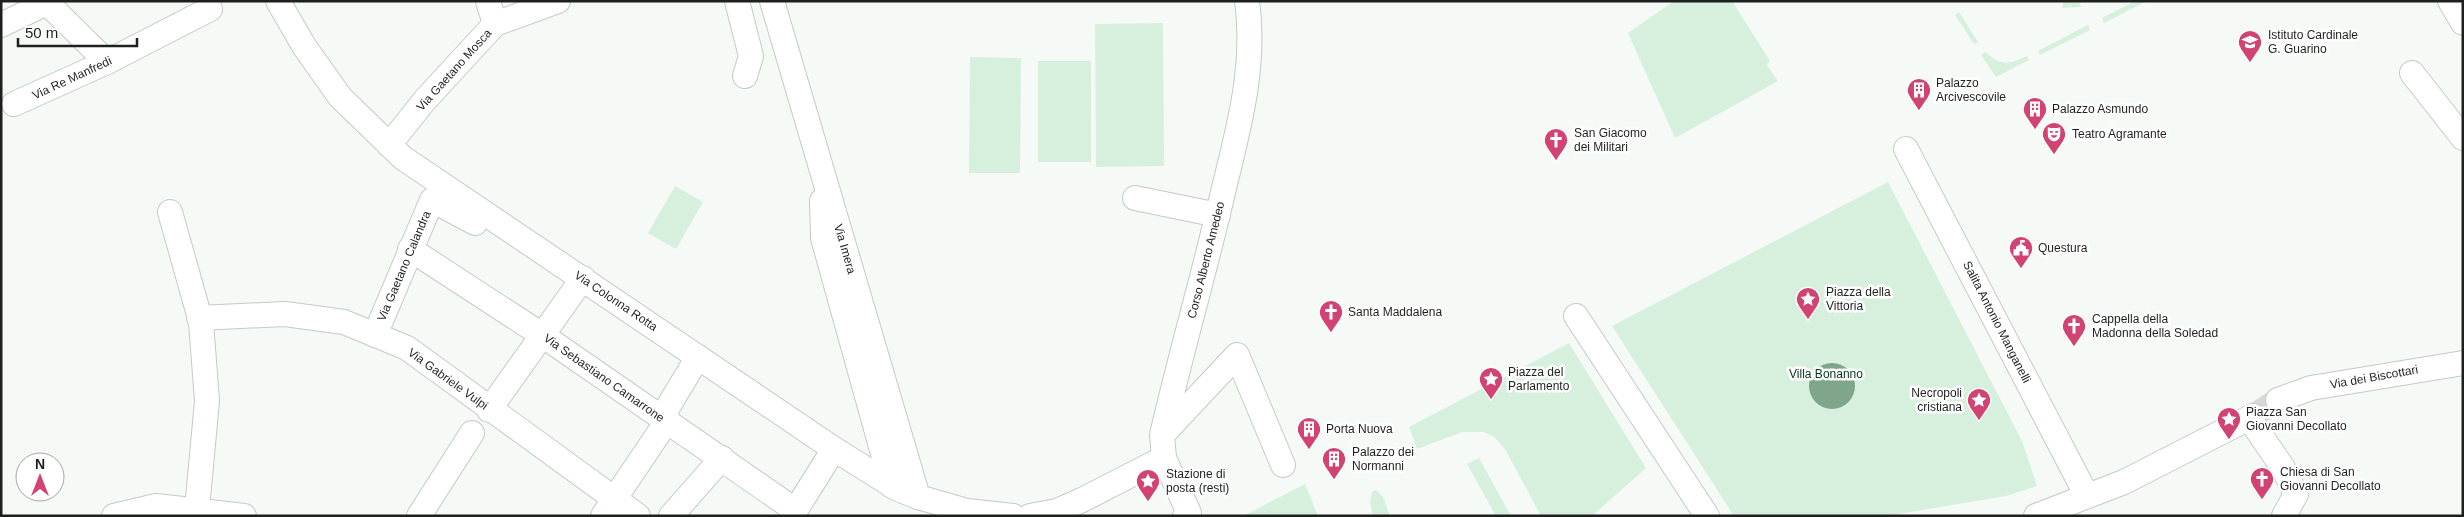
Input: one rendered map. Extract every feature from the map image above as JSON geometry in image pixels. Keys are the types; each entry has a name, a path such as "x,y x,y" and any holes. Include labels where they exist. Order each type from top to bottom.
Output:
{"street":[{"name":"Via Colonna Rotta","path":"278,1 304,46 340,97 402,158 583,278 834,449 892,486 918,497 967,511 1013,516"},
{"path":"488,1 495,24"},
{"name":"Via Gaetano Mosca","path":"389,145 424,100 495,24 558,1"},
{"path":"737,1 752,56 745,76"},
{"name":"Via Imera","path":"772,1 918,497"},
{"name":"Corso Alberto Amedeo","path":"1163,446 1218,215 1248,76 1250,22 1247,1"},
{"path":"2450,1 2463,24"},
{"path":"1,25 48,2 107,62"},
{"name":"Via Re Manfredi","path":"14,104 107,62 210,9"},
{"path":"2412,73 2460,135"},
{"name":"Salita Antonio Manganelli","path":"1906,149 2087,496"},
{"path":"822,169 823,238 892,486"},
{"path":"1135,198 1218,215"},
{"name":"Via Gaetano Calandra","path":"375,335 432,200 475,223 482,211"},
{"path":"170,212 199,318 207,401 197,509"},
{"name":"Via Sebastiano Camarrone","path":"410,250 542,335 722,458 793,513"},
{"path":"489,410 583,278"},
{"name":"Via Gabriele Vulpi","path":"199,318 285,314 344,322 407,348 489,410 609,507 638,516"},
{"path":"1576,316 1707,516"},
{"path":"1030,516 1058,511 1082,500 1163,446 1237,355 1283,465"},
{"path":"609,507 667,421 666,410 698,357"},
{"name":"Via dei Biscottari","path":"2282,398 2311,388 2463,363"},
{"path":"2036,516 2124,482 2243,423 2251,417 2283,468 2296,494 2284,516"},
{"path":"419,516 472,433"},
{"path":"1163,446 1187,515"},
{"path":"793,513 834,449"},
{"path":"671,516 722,458"},
{"path":"114,516 156,506 197,509 244,516"}],"green space":[{"path":"1674,1 1732,1 1770,61 1767,65 1778,81 1675,138 1628,33"},
{"path":"2064,1 2079,1 2081,7 2062,8"},
{"path":"2135,1 2147,1 2104,23 2102,18"},
{"path":"1959,12 1978,42 1974,44 1955,15"},
{"path":"1163,23 1164,166 1096,167 1095,24"},
{"path":"2088,25 2090,30 2040,55 2038,51"},
{"path":"1985,52 1996,60 2005,63 2027,56 2029,60 1996,77 1981,55"},
{"path":"970,57 1021,58 1020,173 969,173"},
{"path":"1038,61 1091,61 1091,162 1038,162"},
{"name":"Villa Bonanno","path":"1888,182 2022,441 2037,486 2006,496 1886,516 1734,516 1612,326"},
{"path":"675,186 703,202 676,249 648,233"},
{"path":"1569,343 1646,468 1592,516 1541,516 1505,449 1494,437 1484,432 1462,432 1417,449 1409,427"},
{"path":"1479,458 1511,516 1496,516 1467,464"},
{"path":"1305,484 1318,516 1243,516"},
{"path":"1376,490 1383,497 1390,516 1373,516 1370,502 1372,492"}],"shaded area":[{"path":"1832,363 1845,367 1851,373 1855,386 1851,399 1845,405 1832,409 1819,405 1813,399 1809,386 1813,373 1819,367"}],"tunnel":[{"path":"2253,416 2278,400"}],"place":[{"name":"Istituto Cardinale G. Guarino","path":"2250,63"},
{"name":"Palazzo Arcivescovile","path":"1919,111"},
{"name":"Palazzo Asmundo","path":"2035,130"},
{"name":"Teatro Agramante","path":"2054,155"},
{"name":"San Giacomo dei Militari","path":"1556,161"},
{"name":"Questura","path":"2021,269"},
{"name":"Piazza della Vittoria","path":"1808,320"},
{"name":"Santa Maddalena","path":"1331,333"},
{"name":"Cappella della Madonna della Soledad","path":"2074,347"},
{"name":"Piazza del Parlamento","path":"1491,400"},
{"name":"Necropoli cristiana","path":"1979,421"},
{"name":"Piazza San Giovanni Decollato","path":"2229,440"},
{"name":"Porta Nuova","path":"1309,450"},
{"name":"Palazzo dei Normanni","path":"1334,480"},
{"name":"Chiesa di San Giovanni Decollato","path":"2262,500"},
{"name":"Stazione di posta (resti)","path":"1148,502"}]}
